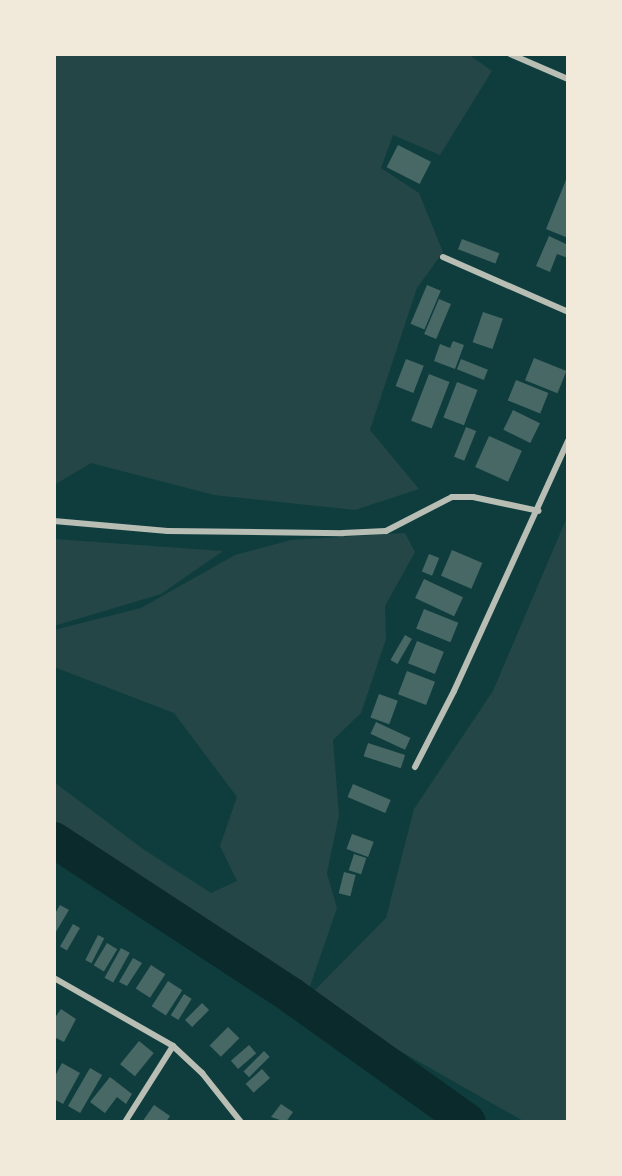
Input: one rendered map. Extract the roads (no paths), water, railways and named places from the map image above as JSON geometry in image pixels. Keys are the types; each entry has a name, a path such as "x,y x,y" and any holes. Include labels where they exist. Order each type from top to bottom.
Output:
{"street":[{"path":"510,54 568,79"},
{"path":"443,256 568,312"},
{"path":"415,767 454,691 539,511 568,441"},
{"path":"54,521 168,531 343,533 386,531 452,497 473,497 539,511"},
{"path":"54,978 173,1046 202,1073 242,1122"},
{"path":"125,1122 173,1046"}],"waterway":[{"path":"54,840 292,996 468,1122"}]}
